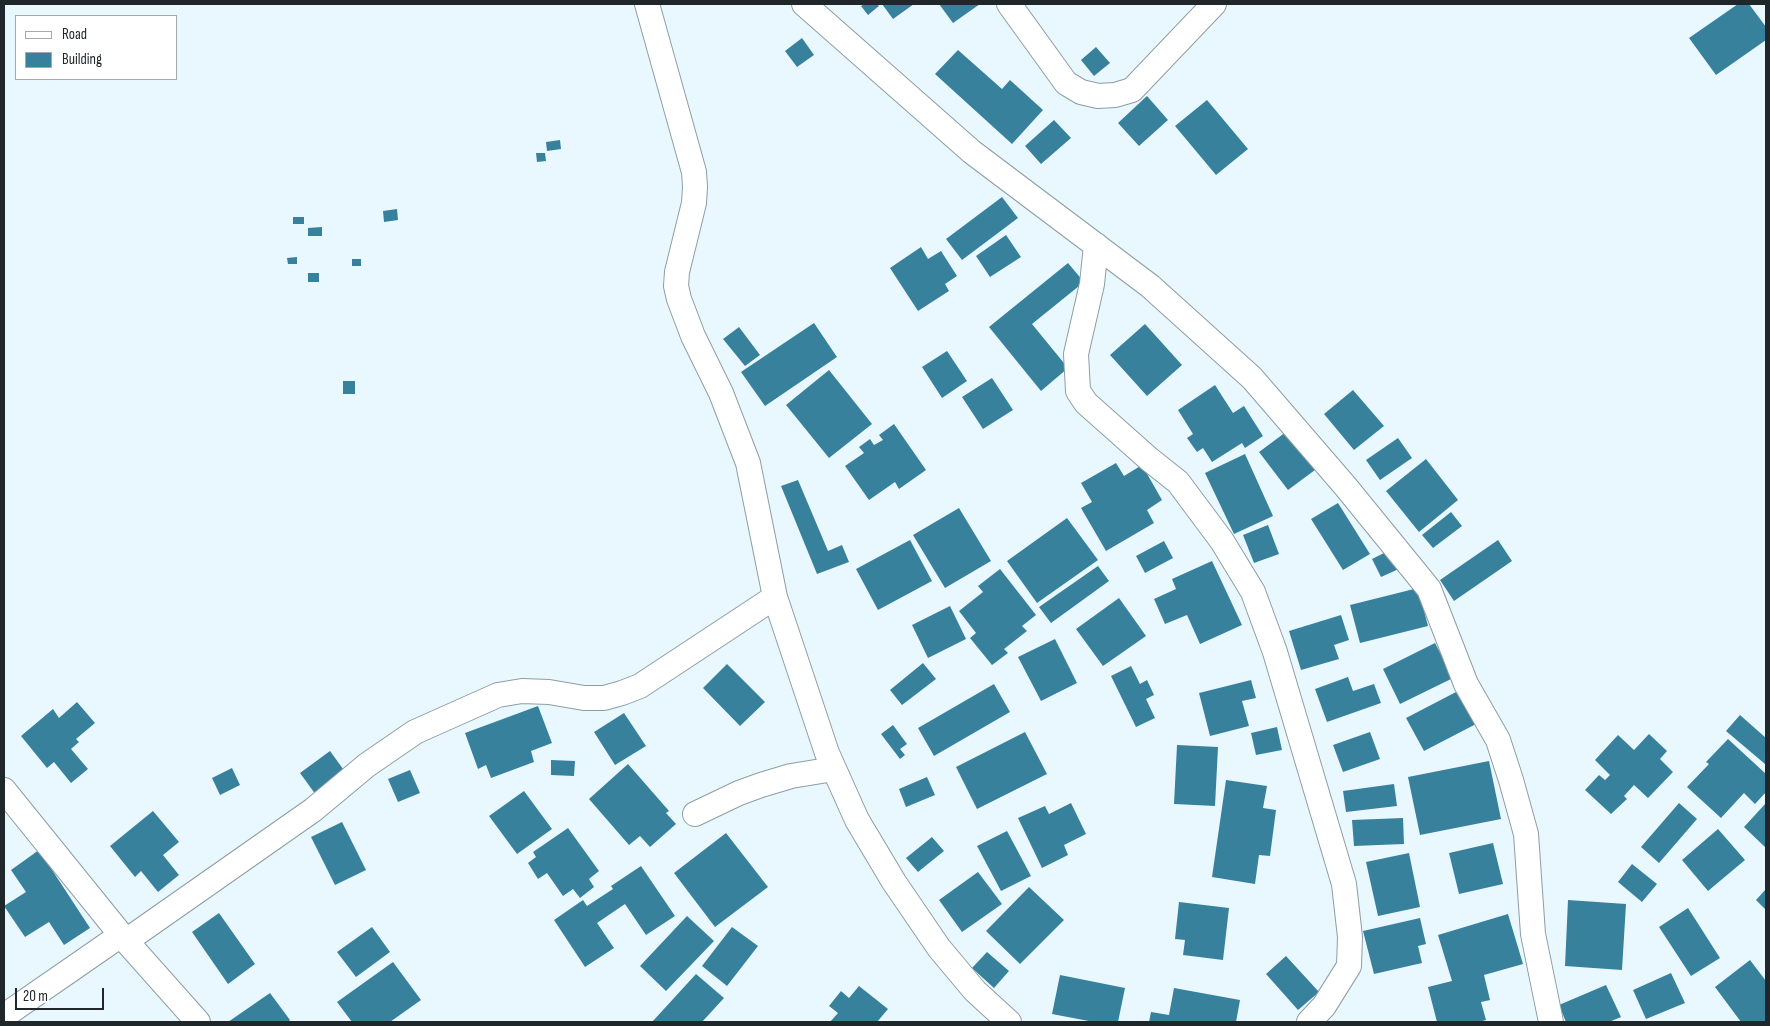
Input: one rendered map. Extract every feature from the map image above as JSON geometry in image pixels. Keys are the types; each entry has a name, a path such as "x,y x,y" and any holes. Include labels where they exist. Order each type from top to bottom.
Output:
{"street":[{"path":"647,4 694,172 694,203 676,272 677,292 693,336 721,393 748,463 775,597 827,754 858,820 894,882 939,948 974,992 1009,1022"},
{"path":"804,4 972,152 1150,286 1252,378 1346,487 1429,589 1466,684 1498,740 1512,780 1526,834 1533,934 1552,1022"},
{"path":"1009,4 1066,83 1081,92 1098,96 1115,96 1132,90 1214,4"},
{"path":"1096,246 1092,284 1076,354 1078,390 1086,403 1178,482 1222,540 1253,592 1275,652 1344,884 1350,937 1349,966 1324,1006 1308,1022"},
{"path":"4,1016 313,810 367,765 416,732 498,695 522,691 549,692 584,698 604,698 622,694 640,686 775,597"},
{"path":"695,814 761,785 791,776 834,769"},
{"path":"4,790 191,1020"}],"building":[{"path":"877,4 879,6 868,15 861,6"},
{"path":"882,4 914,4 893,19"},
{"path":"939,4 980,4 953,23"},
{"path":"1738,4 1749,4 1766,27 1766,40 1716,75 1689,38"},
{"path":"802,38 814,55 797,67 785,51"},
{"path":"1096,47 1110,63 1094,76 1081,60"},
{"path":"958,50 1002,89 1010,80 1043,110 1012,144 935,74"},
{"path":"1147,96 1168,120 1139,146 1118,123"},
{"path":"1207,100 1248,149 1216,175 1175,126"},
{"path":"1054,120 1071,138 1041,164 1025,146"},
{"path":"560,140 561,149 547,151 546,142"},
{"path":"536,153 545,153 546,161 537,162"},
{"path":"1002,197 1018,218 962,260 946,239"},
{"path":"397,209 398,220 384,222 383,211"},
{"path":"293,217 304,217 304,224 293,224"},
{"path":"322,227 322,236 308,236 308,228"},
{"path":"1006,235 1021,257 990,277 976,256"},
{"path":"921,247 928,259 941,251 957,276 945,284 949,291 918,311 890,268"},
{"path":"297,257 297,264 288,264 287,258"},
{"path":"352,259 361,259 361,266 352,266"},
{"path":"1068,263 1084,282 1032,324 1068,368 1041,391 989,327"},
{"path":"308,273 319,273 319,282 308,282"},
{"path":"814,323 837,357 765,406 741,372"},
{"path":"1145,324 1182,365 1147,396 1110,355"},
{"path":"739,327 760,355 745,366 723,339"},
{"path":"947,351 967,381 942,398 922,367"},
{"path":"829,370 872,424 829,458 786,405"},
{"path":"992,378 1013,410 983,429 962,397"},
{"path":"343,381 355,381 355,394 343,394"},
{"path":"1215,385 1233,413 1244,406 1263,436 1245,448 1242,443 1212,462 1203,448 1197,452 1187,438 1193,434 1178,410"},
{"path":"1353,390 1384,426 1354,450 1324,414"},
{"path":"894,424 926,470 899,489 895,482 869,500 845,466 864,453 859,447 870,439 874,445 883,440 879,435"},
{"path":"1290,429 1319,467 1288,490 1259,452"},
{"path":"1398,438 1412,458 1380,480 1366,460"},
{"path":"1245,454 1273,516 1234,534 1205,473"},
{"path":"1426,459 1458,500 1419,532 1386,491"},
{"path":"1116,463 1124,476 1142,465 1162,500 1147,510 1154,523 1106,551 1081,508 1092,502 1081,483"},
{"path":"798,480 828,551 842,545 849,562 817,574 781,486"},
{"path":"1338,503 1370,554 1343,570 1311,519"},
{"path":"959,508 991,561 945,588 913,535"},
{"path":"1451,512 1462,526 1433,548 1422,535"},
{"path":"1067,518 1098,560 1037,603 1007,561"},
{"path":"1268,525 1279,554 1254,563 1243,535"},
{"path":"910,540 932,581 878,610 856,569"},
{"path":"1498,540 1512,561 1454,601 1440,580"},
{"path":"1164,541 1173,558 1145,573 1136,556"},
{"path":"1392,549 1401,568 1381,577 1372,559"},
{"path":"1212,561 1242,625 1200,644 1187,615 1165,624 1154,599 1176,589 1172,579"},
{"path":"1098,566 1109,581 1051,623 1039,607"},
{"path":"1000,569 1036,615 1022,626 1027,631 1004,649 1008,653 992,665 970,638 976,633 959,611 983,592 978,586"},
{"path":"1418,588 1428,626 1360,643 1350,605"},
{"path":"1119,598 1146,636 1103,666 1076,629"},
{"path":"950,606 966,639 928,658 912,625"},
{"path":"1341,615 1349,640 1334,645 1339,659 1301,670 1289,631"},
{"path":"1055,639 1077,683 1041,701 1018,657"},
{"path":"1435,643 1453,678 1400,704 1383,669"},
{"path":"923,663 936,679 902,705 890,690"},
{"path":"727,664 765,702 740,726 703,688"},
{"path":"1131,666 1140,684 1147,680 1154,695 1146,699 1155,718 1136,727 1111,676"},
{"path":"1348,677 1353,691 1374,684 1381,703 1327,722 1315,689"},
{"path":"1251,680 1256,698 1242,701 1249,726 1210,736 1199,693"},
{"path":"994,684 1010,712 934,756 918,728"},
{"path":"1458,691 1476,724 1424,751 1406,718"},
{"path":"77,702 95,723 76,739 79,742 71,749 88,769 71,783 54,762 47,768 21,736 53,709 59,718"},
{"path":"538,706 552,743 531,751 534,762 491,778 486,765 478,769 465,733"},
{"path":"624,713 646,746 615,765 594,732"},
{"path":"1740,715 1766,738 1765,764 1726,731"},
{"path":"893,725 907,744 900,749 905,755 900,759 881,734"},
{"path":"1277,727 1282,750 1256,755 1251,733"},
{"path":"1025,732 1047,774 977,809 956,767"},
{"path":"1370,732 1380,759 1343,772 1333,745"},
{"path":"1649,734 1667,751 1660,759 1673,772 1648,798 1634,785 1624,796 1627,799 1611,814 1585,790 1599,775 1605,780 1610,775 1595,760 1618,735 1634,750"},
{"path":"1728,739 1766,774 1766,792 1755,804 1744,793 1721,818 1687,787 1709,764 1706,762"},
{"path":"1177,745 1218,747 1215,806 1174,804"},
{"path":"330,751 346,773 316,795 300,773"},
{"path":"551,760 575,761 574,776 551,775"},
{"path":"1489,761 1501,819 1420,835 1408,777"},
{"path":"628,764 669,811 666,813 676,824 650,847 640,836 629,845 589,799"},
{"path":"232,768 240,785 220,795 212,778"},
{"path":"410,770 420,793 398,802 388,779"},
{"path":"927,777 935,795 906,807 899,789"},
{"path":"1226,780 1267,786 1263,808 1276,810 1270,856 1259,855 1255,884 1212,877"},
{"path":"1394,784 1397,806 1346,812 1343,791"},
{"path":"524,791 552,829 517,854 489,816"},
{"path":"1071,803 1086,834 1064,845 1068,855 1042,868 1018,818 1045,806 1049,814"},
{"path":"1679,803 1697,819 1659,863 1641,847"},
{"path":"1766,803 1766,848 1744,827"},
{"path":"153,811 179,842 163,855 179,875 158,892 141,871 135,877 110,846"},
{"path":"1403,818 1404,844 1354,846 1352,820"},
{"path":"342,822 366,870 335,885 311,837"},
{"path":"568,828 599,871 589,879 594,887 580,898 573,889 563,896 547,873 538,879 528,863 536,857 533,852"},
{"path":"1718,829 1745,860 1708,891 1682,860"},
{"path":"1007,831 1031,876 1001,891 977,846"},
{"path":"726,833 768,887 715,927 674,873"},
{"path":"932,837 944,851 918,872 906,858"},
{"path":"1493,843 1503,884 1459,894 1449,853"},
{"path":"39,850 90,928 64,945 49,922 25,937 4,906 26,892 11,870"},
{"path":"1409,853 1420,907 1378,916 1366,862"},
{"path":"1632,864 1657,884 1642,902 1618,882"},
{"path":"641,866 675,916 646,935 625,904 597,923 614,948 585,967 554,920 583,900 587,906 613,889 611,886"},
{"path":"978,872 1002,904 962,932 939,900"},
{"path":"1029,887 1064,920 1020,964 986,931"},
{"path":"1766,889 1766,910 1756,900"},
{"path":"1568,900 1626,904 1622,970 1565,966"},
{"path":"1179,902 1229,908 1223,960 1183,955 1185,940 1175,939"},
{"path":"1688,908 1720,958 1691,976 1659,927"},
{"path":"219,913 255,964 228,984 192,932"},
{"path":"1508,914 1523,964 1484,975 1490,1000 1481,1002 1486,1020 1479,1022 1437,1022 1428,987 1452,981 1438,935"},
{"path":"687,916 714,941 666,991 640,966"},
{"path":"1420,918 1426,944 1418,946 1422,963 1374,974 1363,931"},
{"path":"372,927 390,952 356,977 337,952"},
{"path":"732,927 758,946 727,986 702,966"},
{"path":"987,952 1009,971 994,988 972,968"},
{"path":"1286,956 1319,992 1298,1010 1266,974"},
{"path":"1750,960 1766,981 1766,1022 1741,1022 1715,987"},
{"path":"393,962 421,1000 390,1022 352,1022 337,1002"},
{"path":"1671,973 1685,1003 1646,1019 1633,990"},
{"path":"696,974 724,998 702,1022 652,1022"},
{"path":"1060,975 1125,988 1118,1022 1094,1022 1052,1014"},
{"path":"1606,985 1621,1017 1609,1022 1566,1022 1559,1005"},
{"path":"859,986 888,1009 877,1022 830,1022 838,1013 829,1006 841,991 849,998"},
{"path":"1174,988 1240,1000 1236,1022 1149,1022 1151,1012 1169,1015"},
{"path":"270,993 290,1020 288,1022 228,1022"}]}
